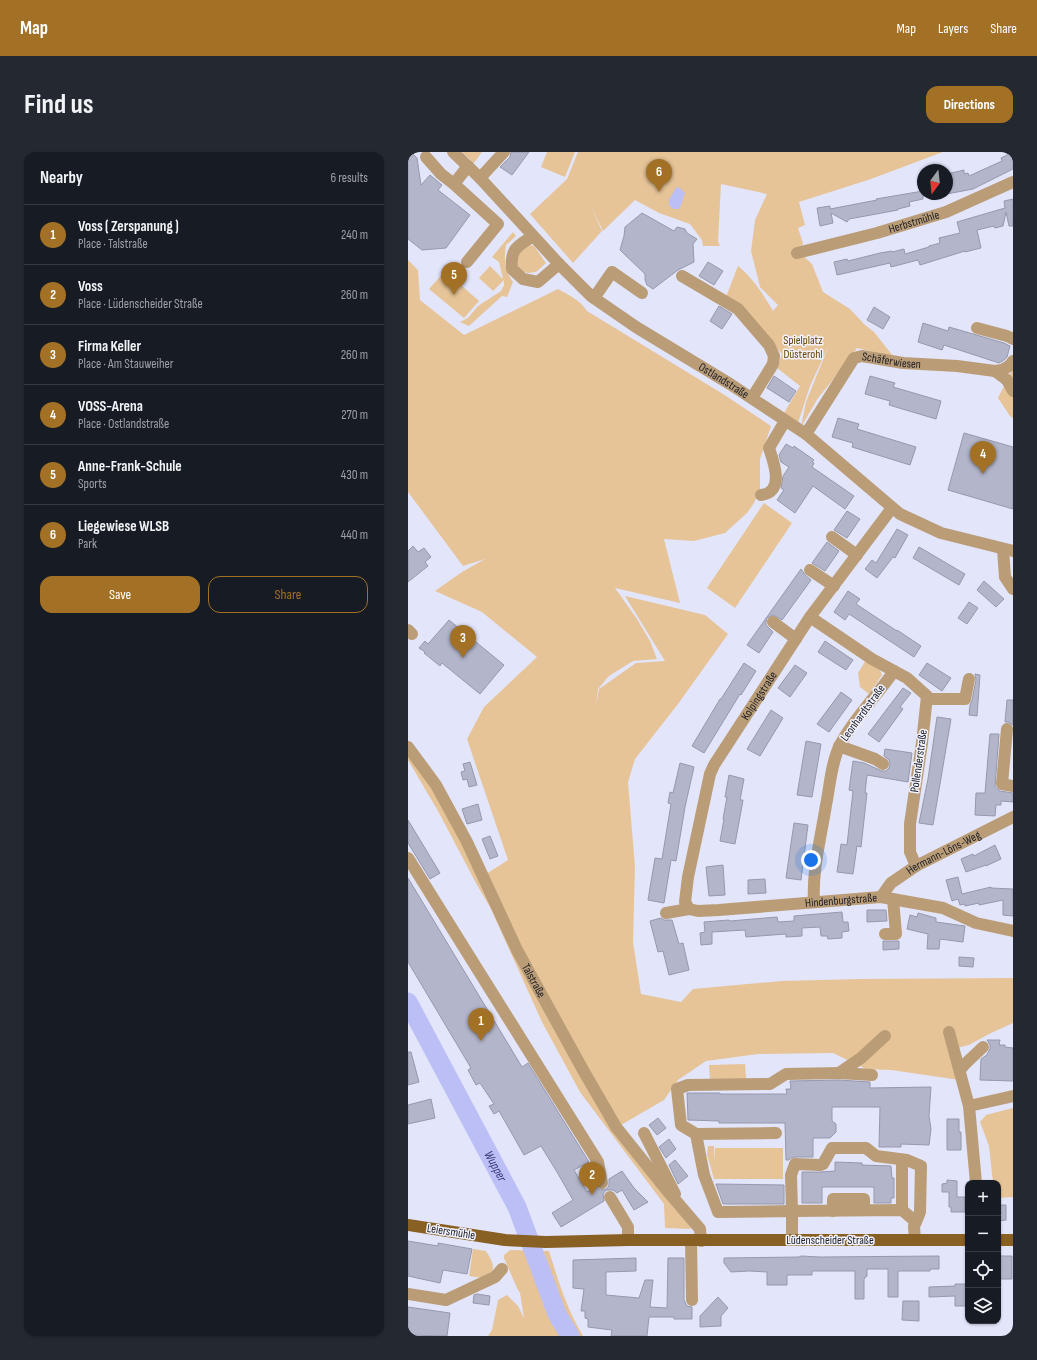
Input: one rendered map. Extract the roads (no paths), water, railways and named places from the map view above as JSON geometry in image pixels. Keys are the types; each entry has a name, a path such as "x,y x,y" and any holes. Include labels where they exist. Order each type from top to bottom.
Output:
{"main road":[{"name":"Leiersmühle","path":"408,1225 499,1239"},
{"name":"Lüdenscheider Straße","path":"499,1239 546,1242 628,1240 965,1240"},
{"path":"1001,1240 1013,1240"}],"street":[{"name":"Ostlandstraße","path":"453,152 480,178 559,264 594,298 636,327 752,398 806,434 900,514 941,533 1008,550"},
{"path":"480,178 504,152"},
{"path":"426,157 441,174 498,224"},
{"path":"454,184 466,164"},
{"name":"Herbstmühle","path":"797,253 808,244 877,233 946,212 1013,182"},
{"path":"467,262 498,224 512,213"},
{"path":"533,236 516,248 511,258 512,269 522,279 538,282 559,264"},
{"path":"594,298 612,272 642,293"},
{"path":"682,276 738,309 769,345 774,356 773,364 752,398"},
{"path":"977,328 1013,339"},
{"name":"Schäferwiesen","path":"806,434 854,358 862,356 903,363 957,366 995,371"},
{"path":"995,371 1002,370 1009,366 1013,361"},
{"path":"995,371 1007,380 1013,391"},
{"path":"761,495 769,494 777,479 775,464 769,448 785,420"},
{"name":"Kolpingstraße","path":"689,908 685,902 688,877 710,774 714,765 810,618 892,508"},
{"path":"832,537 857,555"},
{"path":"1008,550 1005,577 1013,589"},
{"path":"810,570 834,586"},
{"name":"Leonhardtstraße","path":"810,618 872,659 894,671 839,746 834,764 815,868 813,890 814,902"},
{"path":"773,622 796,639"},
{"path":"894,671 907,678 927,696 927,699 965,699 968,679"},
{"name":"Pollenderstraße","path":"916,866 910,852 910,824 927,699"},
{"path":"1007,729 1002,784 1013,786"},
{"path":"839,746 883,764"},
{"name":"Talstraße","path":"408,747 436,785 467,842 517,950 616,1127 700,1229 696,1241"},
{"name":"Hermann-Löns-Weg","path":"887,898 891,883 916,866 1013,817"},
{"path":"408,858 598,1162 602,1183"},
{"path":"885,934 896,934 887,898"},
{"name":"Hindenburgstraße","path":"666,912 689,908 698,911 719,910 814,902 887,898 942,908 976,923 1013,932"},
{"path":"950,1032 969,1106 976,1180"},
{"path":"839,1073 861,1058 885,1036"},
{"path":"960,1070 983,1047"},
{"path":"776,1133 696,1134 681,1125 677,1089 688,1086 770,1084 786,1074 839,1073 872,1075"},
{"path":"969,1106 1013,1096"},
{"name":"Talstraße","path":"644,1133 673,1187 679,1204"},
{"path":"696,1134 704,1174 718,1212 902,1210 916,1222"},
{"path":"792,1240 791,1175 794,1164 823,1164 832,1148 866,1148 876,1156 907,1160 921,1166 920,1212 914,1226 915,1240"},
{"path":"902,1160 902,1210"},
{"path":"610,1197 628,1227 628,1240"},
{"path":"692,1300 696,1241"},
{"path":"408,1294 446,1300 495,1277 502,1269"}],"water":[{"path":"677,187 685,193 679,209 673,209 669,205 669,199"}],"waterway":[{"name":"Wupper","path":"408,1002 517,1207 557,1314 570,1336"}],"place":[{"name":"Liegewiese WLSB","path":"659,192"},
{"name":"Anne-Frank-Schule","path":"454,295"},
{"name":"VOSS-Arena","path":"983,474"},
{"name":"Firma Keller","path":"463,658"},
{"name":"Voss ( Zerspanung )","path":"481,1041"},
{"name":"Voss","path":"592,1195"}],"park label":[{"name":"Spielplatz Düsterohl","path":"803,347"}]}
